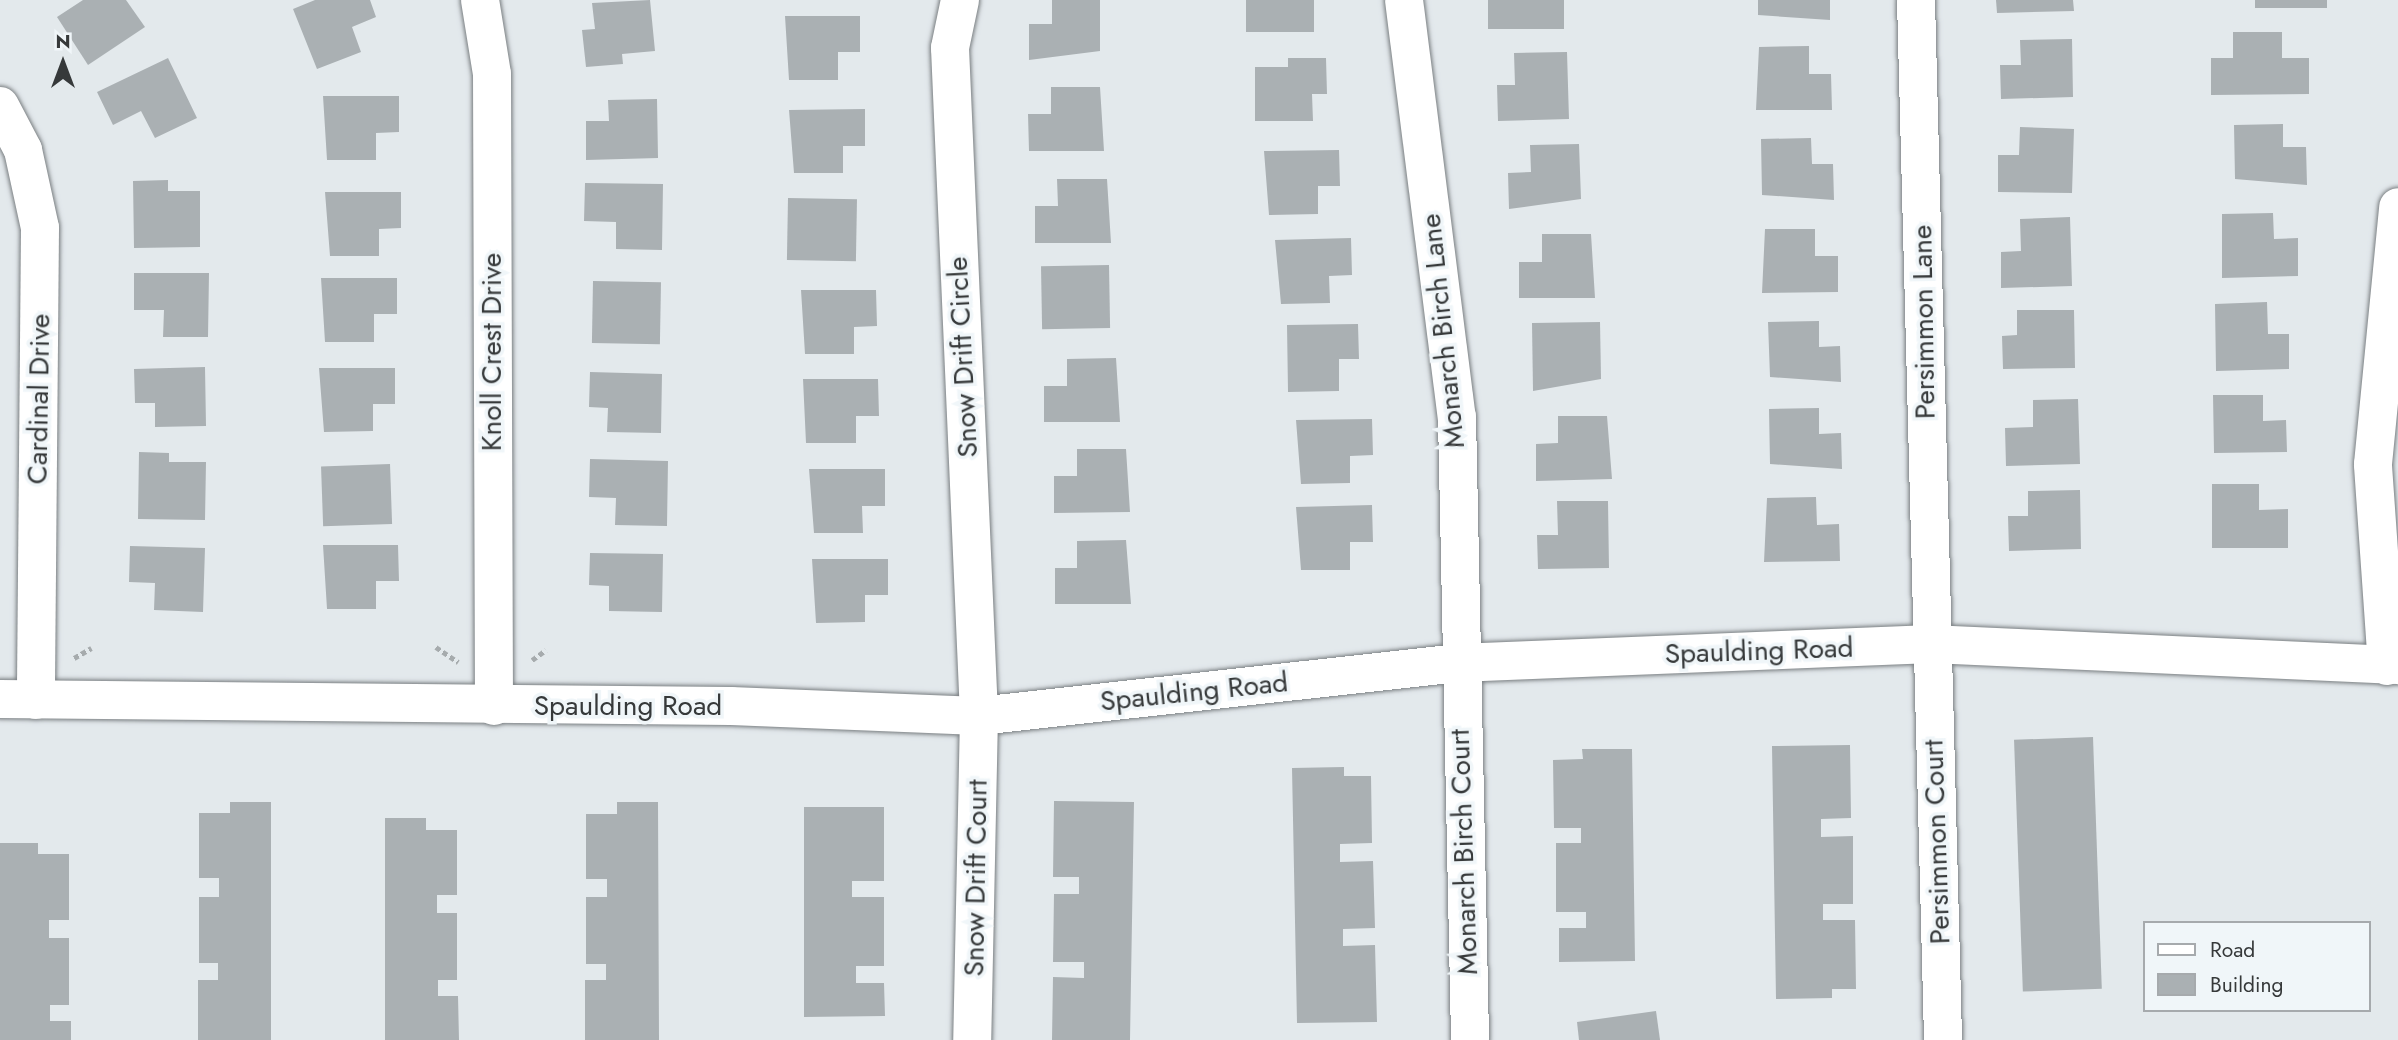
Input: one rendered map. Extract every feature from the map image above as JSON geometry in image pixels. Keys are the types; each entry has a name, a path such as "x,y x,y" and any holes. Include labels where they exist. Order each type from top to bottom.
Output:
{"street":[{"name":"Knoll Crest Drive","path":"480,0 492,74 494,706"},
{"name":"Snow Drift Circle","path":"961,0 950,48 979,716"},
{"name":"Monarch Birch Lane","path":"1404,0 1457,417 1457,663"},
{"name":"Persimmon Lane","path":"1916,0 1932,644"},
{"name":"Cardinal Drive","path":"0,106 23,150 40,228 18,700"},
{"path":"2394,667 2373,464 2393,327 2398,207"},
{"name":"Spaulding Road","path":"18,700 979,716 1457,663 1932,644 2394,667"},
{"name":"Persimmon Court","path":"1932,644 1943,1040"},
{"name":"Monarch Birch Court","path":"1457,663 1469,1040"},
{"name":"Snow Drift Court","path":"972,1040 979,716"}],"building":[{"path":"83,0 126,0 145,27 88,65 57,17"},
{"path":"315,0 370,0 376,17 352,27 361,52 317,69 293,9"},
{"path":"650,0 655,51 622,54 623,64 586,67 582,30 595,29 592,3"},
{"path":"1052,0 1100,0 1100,51 1029,60 1029,24 1052,24"},
{"path":"1246,0 1314,0 1314,32 1246,32"},
{"path":"1488,0 1564,0 1564,29 1488,29"},
{"path":"1758,0 1830,0 1830,20 1758,15"},
{"path":"1996,0 2073,0 2074,11 1997,13"},
{"path":"2255,0 2327,0 2327,8 2255,8"},
{"path":"785,16 860,16 860,52 838,52 838,80 789,80"},
{"path":"2233,32 2282,32 2282,58 2309,58 2309,94 2211,95 2211,58 2233,58"},
{"path":"2072,39 2073,97 2001,99 2000,65 2021,65 2020,40"},
{"path":"1809,46 1809,74 1831,74 1832,110 1756,110 1759,47"},
{"path":"1567,52 1569,119 1498,121 1497,85 1515,85 1514,53"},
{"path":"168,58 197,118 155,138 141,111 113,125 97,92"},
{"path":"1288,58 1326,58 1327,94 1312,94 1313,121 1255,121 1255,67 1288,67"},
{"path":"1051,87 1100,87 1104,151 1029,151 1028,114 1051,114"},
{"path":"323,96 399,96 399,132 376,133 376,160 327,160"},
{"path":"657,99 658,158 586,160 586,121 609,121 608,100"},
{"path":"865,109 865,146 843,146 843,173 794,173 789,110"},
{"path":"2283,124 2283,147 2306,147 2307,185 2235,179 2234,125"},
{"path":"2020,127 2074,129 2072,193 1998,192 1998,155 2019,155"},
{"path":"1811,138 1812,164 1833,164 1834,200 1762,195 1761,139"},
{"path":"1579,144 1581,199 1509,209 1508,173 1531,172 1530,145"},
{"path":"1339,150 1340,186 1318,186 1318,214 1269,215 1264,151"},
{"path":"1057,179 1107,179 1111,243 1035,243 1035,206 1058,206"},
{"path":"168,180 168,191 200,191 200,247 134,248 133,181"},
{"path":"585,183 663,184 662,250 616,249 616,222 584,221"},
{"path":"325,192 401,192 401,228 379,229 379,256 330,256"},
{"path":"788,198 857,199 856,261 787,260"},
{"path":"2273,213 2274,239 2298,238 2298,276 2222,278 2222,214"},
{"path":"2070,217 2072,286 2001,288 2001,252 2021,251 2020,219"},
{"path":"1765,229 1815,229 1815,256 1838,256 1838,292 1762,293"},
{"path":"1542,234 1591,234 1595,298 1519,298 1519,262 1542,262"},
{"path":"1351,238 1352,275 1329,276 1330,303 1281,304 1275,240"},
{"path":"1109,265 1110,328 1042,329 1041,266"},
{"path":"134,273 209,273 208,337 163,337 164,310 134,310"},
{"path":"321,278 397,278 397,314 374,314 374,342 325,342"},
{"path":"593,281 661,282 660,344 592,343"},
{"path":"801,290 876,290 877,326 854,327 854,354 805,354"},
{"path":"2267,302 2268,334 2289,334 2289,369 2216,371 2215,304"},
{"path":"2017,310 2074,310 2075,368 2003,369 2002,336 2017,335"},
{"path":"1819,321 1819,347 1840,346 1841,382 1770,377 1768,322"},
{"path":"1600,322 1601,379 1533,391 1532,323"},
{"path":"1358,324 1359,359 1339,359 1339,391 1288,392 1287,325"},
{"path":"1116,358 1120,422 1044,422 1044,386 1067,386 1067,359"},
{"path":"205,367 206,426 155,427 155,403 135,403 134,369"},
{"path":"319,368 395,368 395,404 373,404 373,431 324,432"},
{"path":"590,372 662,374 661,433 607,432 608,408 589,407"},
{"path":"803,379 878,379 879,416 856,416 856,443 806,443"},
{"path":"2213,395 2263,395 2263,421 2286,420 2287,452 2214,453"},
{"path":"2078,399 2080,464 2006,466 2005,428 2033,427 2033,400"},
{"path":"1819,408 1819,434 1841,433 1842,469 1770,464 1769,409"},
{"path":"1558,416 1607,416 1612,479 1536,481 1536,444 1558,443"},
{"path":"1372,419 1373,455 1350,456 1350,483 1301,484 1296,420"},
{"path":"1077,449 1126,449 1130,512 1054,513 1054,476 1077,476"},
{"path":"139,452 169,453 169,462 206,462 205,520 138,519"},
{"path":"590,459 668,461 667,526 615,525 616,498 589,497"},
{"path":"390,464 392,524 323,526 321,466"},
{"path":"809,469 885,469 885,506 862,506 863,533 814,533"},
{"path":"2212,484 2259,484 2259,510 2288,509 2288,548 2212,548"},
{"path":"2080,490 2081,549 2009,551 2008,516 2028,516 2028,491"},
{"path":"1816,497 1817,525 1839,524 1840,561 1764,562 1767,498"},
{"path":"1557,501 1608,501 1609,568 1538,569 1537,535 1558,535"},
{"path":"1372,505 1373,542 1350,542 1350,570 1301,570 1296,507"},
{"path":"1126,540 1131,604 1055,604 1055,568 1077,568 1077,541"},
{"path":"323,545 398,545 399,581 376,581 376,609 327,609"},
{"path":"130,546 205,548 203,612 154,610 155,583 129,582"},
{"path":"590,553 663,554 662,612 609,611 609,586 589,585"},
{"path":"812,559 888,559 888,595 865,595 865,622 816,623"},
{"path":"2093,737 2102,989 2023,992 2014,740"},
{"path":"1850,745 1851,818 1821,819 1821,837 1853,836 1853,904 1823,904 1823,920 1855,920 1856,989 1832,989 1832,998 1776,999 1772,746"},
{"path":"1582,749 1632,749 1635,961 1559,962 1559,928 1586,928 1586,912 1556,912 1556,843 1581,843 1581,828 1554,828 1553,760 1583,759"},
{"path":"1344,767 1344,776 1371,776 1372,843 1340,844 1340,862 1373,861 1375,928 1343,929 1343,946 1375,945 1377,1022 1297,1023 1292,768"},
{"path":"1054,801 1134,802 1130,1040 1052,1040 1053,977 1084,978 1084,962 1053,962 1054,894 1079,894 1079,877 1053,877"},
{"path":"230,802 271,802 271,1040 198,1040 198,980 218,980 218,963 199,963 199,897 219,897 219,878 199,878 199,813 230,813"},
{"path":"617,802 658,802 659,1040 585,1040 585,980 606,980 606,964 586,964 586,897 607,897 607,879 586,879 586,814 617,814"},
{"path":"804,807 884,807 884,881 852,881 852,897 884,897 884,966 856,966 856,983 884,983 885,1016 804,1017"},
{"path":"385,818 426,818 426,830 457,830 457,895 437,895 437,913 457,913 457,980 438,980 438,996 458,996 459,1040 385,1040"},
{"path":"0,843 38,843 38,854 69,854 69,920 49,920 49,938 69,938 69,1005 50,1005 50,1021 71,1021 71,1040 0,1040"},
{"path":"1656,1011 1660,1040 1579,1040 1577,1022"}]}
